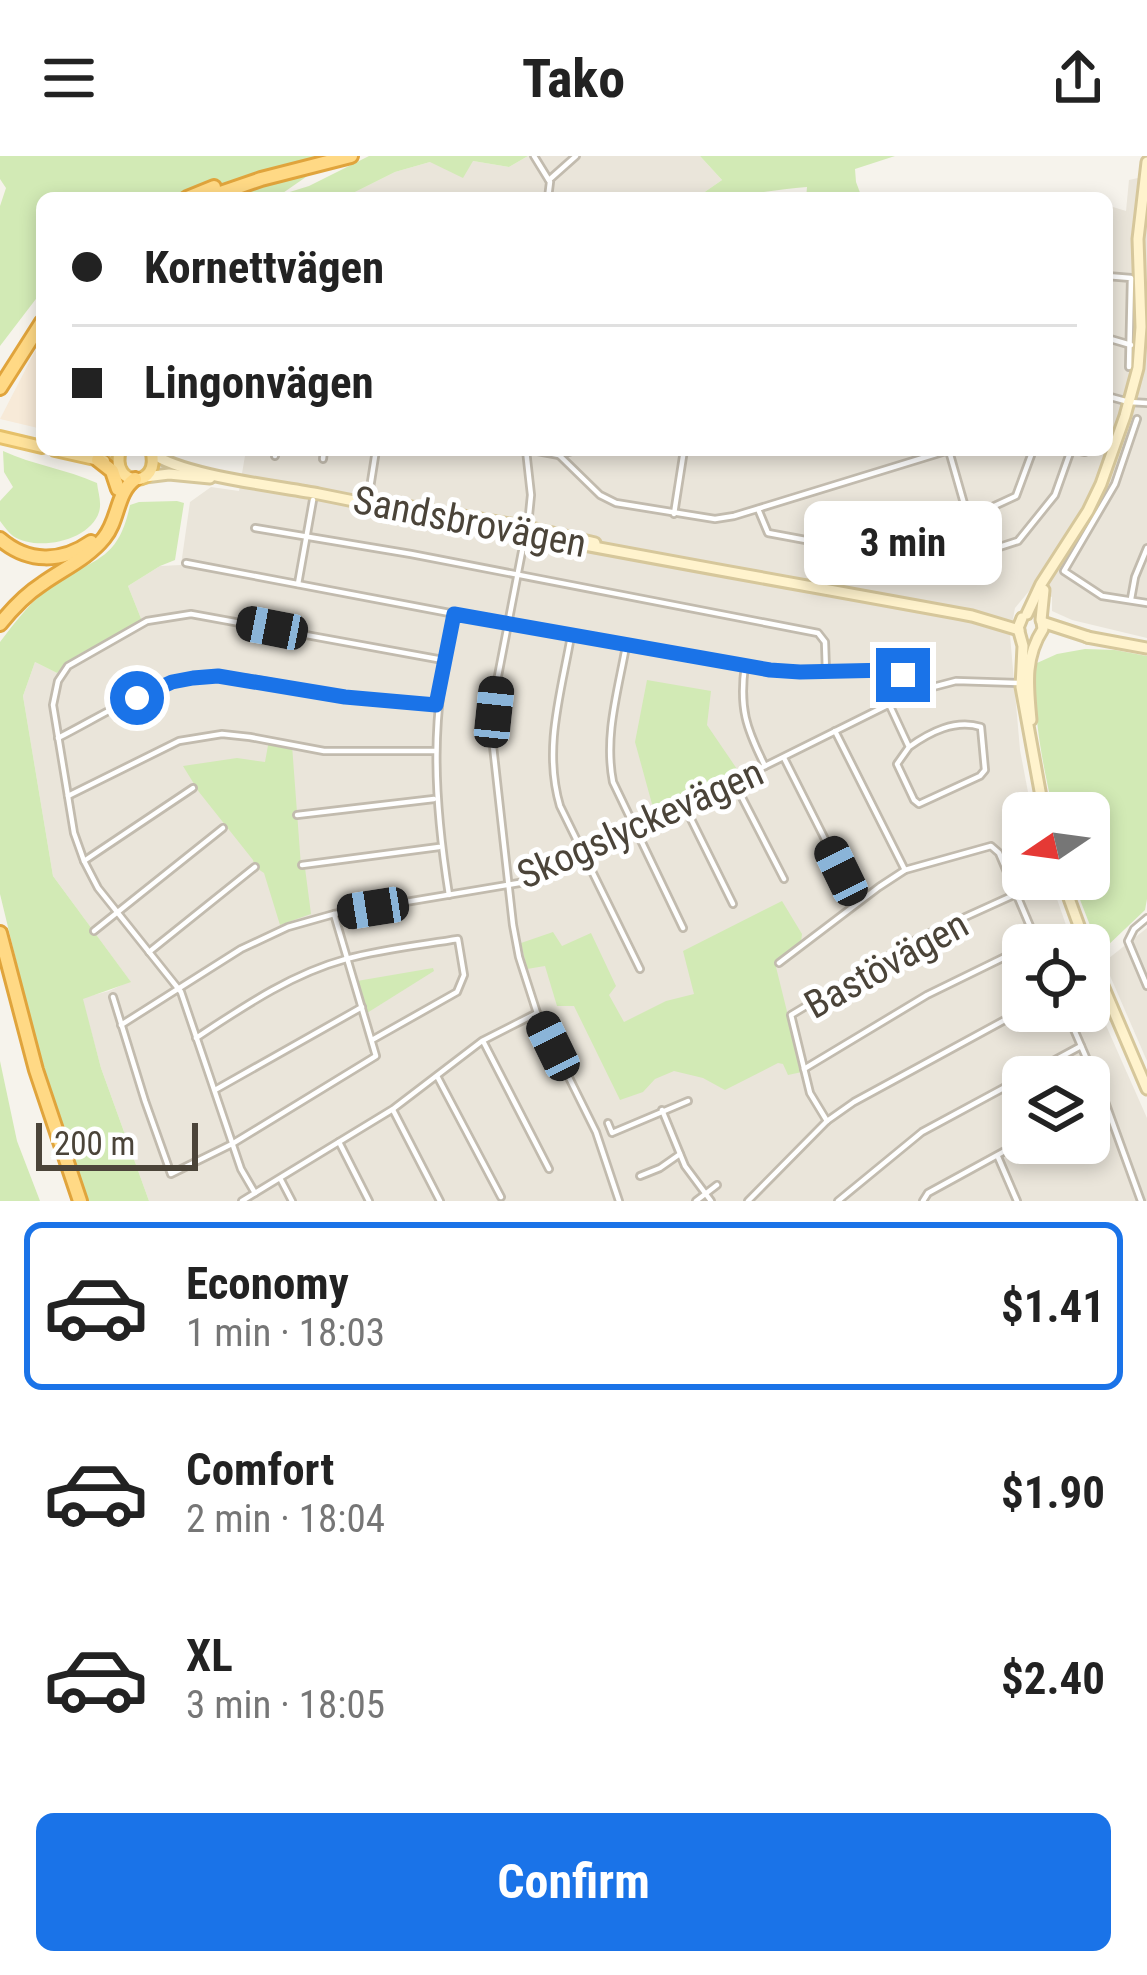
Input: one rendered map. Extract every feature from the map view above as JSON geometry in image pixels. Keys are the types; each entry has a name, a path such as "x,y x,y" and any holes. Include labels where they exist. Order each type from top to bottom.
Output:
{"highway":[{"path":"204,192 259,172 328,156"},
{"path":"223,192 351,156"},
{"path":"0,372 36,319"},
{"path":"0,388 36,331"},
{"path":"98,460 112,471 118,489"},
{"path":"0,538 32,556 72,553 103,527 118,489 119,469"},
{"path":"0,624 30,593 102,541 113,524 124,488 140,478"},
{"path":"0,933 77,1201"},
{"path":"0,956 30,1072 77,1201"}],"main road":[{"path":"1040,792 1020,633 1024,616 1119,458 1138,368 1138,238 1147,162"},
{"path":"0,434 36,443"},
{"path":"81,456 140,478 153,466 152,456"},
{"path":"119,456 119,469"},
{"name":"Sandsbrovägen","path":"160,456 173,465 318,497 352,497 585,539 617,550 972,616 1020,633"},
{"name":"Sandsbrovägen","path":"140,478 170,475 245,481"},
{"path":"1024,682 1039,635 1049,572"},
{"path":"1024,616 1034,614 1088,637"},
{"name":"Sandsbrovägen","path":"972,616 1024,616"},
{"path":"1020,633 1030,639 1039,635 1088,637 1147,648"},
{"path":"1110,1001 1147,1089"}],"street":[{"path":"534,156 549,180 548,192"},
{"path":"549,180 576,156"},
{"path":"1113,276 1131,278 1129,367"},
{"path":"1113,340 1131,345"},
{"path":"1113,398 1147,403"},
{"path":"1137,419 1119,458 1115,484 1064,571 1102,596 1147,603"},
{"path":"370,488 375,456"},
{"path":"529,456 531,496 498,676 493,746 507,884 519,957 537,1013 596,1132 619,1201"},
{"path":"560,456 600,495 616,503 715,519 933,456"},
{"path":"674,514 683,456"},
{"path":"951,456 968,514"},
{"path":"758,509 768,532 854,549 1016,496 1031,456"},
{"path":"892,566 911,560 950,563 1018,541 1054,495 1074,456"},
{"path":"298,584 318,497"},
{"path":"255,528 818,633 825,642 826,672"},
{"path":"904,534 911,560"},
{"path":"1130,599 1147,548"},
{"path":"186,563 745,665 785,671 896,671 914,692"},
{"path":"255,1193 241,1169 178,988 116,913 84,861 74,833 53,705 58,681 68,666 147,621 191,614 443,660"},
{"path":"449,895 436,799 436,705 454,614"},
{"path":"572,634 553,735 552,767 560,806 640,969"},
{"path":"627,644 608,749 613,782 683,928"},
{"path":"745,665 743,714 765,766"},
{"path":"58,738 172,682 193,678 243,679 345,697 436,705"},
{"name":"Skogslyckevägen","path":"122,1025 257,940 288,927 334,914 546,875 914,692 956,681 1024,682"},
{"path":"889,704 909,747"},
{"path":"975,724 981,727 985,770 919,804 897,764 909,747 934,732 975,724"},
{"path":"835,731 905,870"},
{"path":"68,796 179,741 222,734 336,752 436,752"},
{"path":"784,758 841,871"},
{"path":"734,782 784,879"},
{"path":"84,861 193,788"},
{"path":"297,815 436,799"},
{"path":"685,807 733,904"},
{"path":"94,931 223,828"},
{"path":"302,865 441,846"},
{"path":"779,963 905,870 993,846 1002,865"},
{"path":"149,952 255,867"},
{"name":"Bastövägen","path":"827,1121 810,1093 791,1015 919,938 1003,900"},
{"path":"113,997 171,1174 232,1144 376,1056 334,914"},
{"path":"1147,918 1128,941 1147,986"},
{"path":"196,1038 271,991 347,958 458,939 464,975 457,992 372,1040"},
{"path":"804,1069 927,995 1002,959"},
{"path":"214,1090 362,1007"},
{"path":"242,1201 393,1109 482,1041 537,1013"},
{"path":"748,1201 827,1121 877,1088 1002,1021"},
{"path":"1075,1032 1085,1056"},
{"path":"482,1041 549,1169"},
{"path":"838,1201 922,1132 1081,1046"},
{"path":"437,1076 501,1197"},
{"path":"608,1123 612,1133 688,1101"},
{"path":"393,1109 440,1201"},
{"path":"662,1111 685,1166 711,1201"},
{"path":"1110,1116 1141,1201"},
{"path":"339,1142 369,1201"},
{"path":"923,1201 928,1193 1002,1152"},
{"path":"640,1176 680,1154"},
{"path":"997,1155 1017,1201"},
{"path":"280,1178 292,1201"},
{"path":"696,1201 716,1185"}],"shaded area":[{"path":"528,156 700,156 722,180 705,192 355,192 395,172 430,162 473,161 509,167"},
{"path":"1147,176 1147,638 1072,620 1052,611 1052,597 1030,590 1015,608 1010,635 1028,792 1002,792 1002,900 1057,900 1066,924 1002,924 1002,1032 1109,1032 1147,1118 1147,1201 149,1201 101,1068 82,998 130,981 53,876 23,696 35,662 57,673 78,655 142,621 128,586 160,566 181,565 190,502 211,487 239,491 245,456 1113,456 1113,207 1126,211 1129,180"},
{"path":"36,350 36,428 0,419"},
{"path":"1147,928 1147,1061 1110,976 1110,957"}],"green space":[{"path":"0,156 344,156 284,192 36,192 36,299 0,346 0,206 6,188 0,179"},
{"path":"369,156 528,156 509,167 473,161 463,178 430,162 395,172 355,192 290,192"},
{"path":"700,156 895,156 855,169 860,192 807,192 807,187 705,192 722,180"},
{"path":"3,451 97,483 100,509 94,522 62,541 35,543 13,536 0,521 0,501 13,487 4,472"},
{"path":"184,503 175,560 128,586 142,621 78,655 57,673 35,662 23,696 53,876 131,982 83,999 101,1068 149,1201 88,1201 37,1047 0,894 0,642 45,591 111,548 130,505"},
{"path":"1085,649 1147,656 1147,899 1145,910 1110,943 1110,924 1089,924 1080,900 1110,900 1110,792 1049,792 1042,758 1035,698 1037,663"},
{"path":"647,680 711,691 707,725 739,772 655,815 635,742"},
{"path":"269,740 292,745 301,866 311,914 280,925 264,873 183,766 237,758 265,762"},
{"path":"782,901 802,934 801,942 776,967 802,1072 788,1075 778,1063 725,1090 674,1071 655,1079 643,1092 620,1100 574,1006 557,1006 545,966 527,969 521,943 553,932 562,946 591,933 616,986 609,995 624,1022 666,1001 694,994 683,951"},
{"path":"434,971 367,1013 357,981"},
{"path":"0,1061 17,1141 40,1201 0,1201"}],"route":[{"path":"137,698 172,682 218,676 345,697 436,705 454,614 770,670 891,670 903,675"}]}
